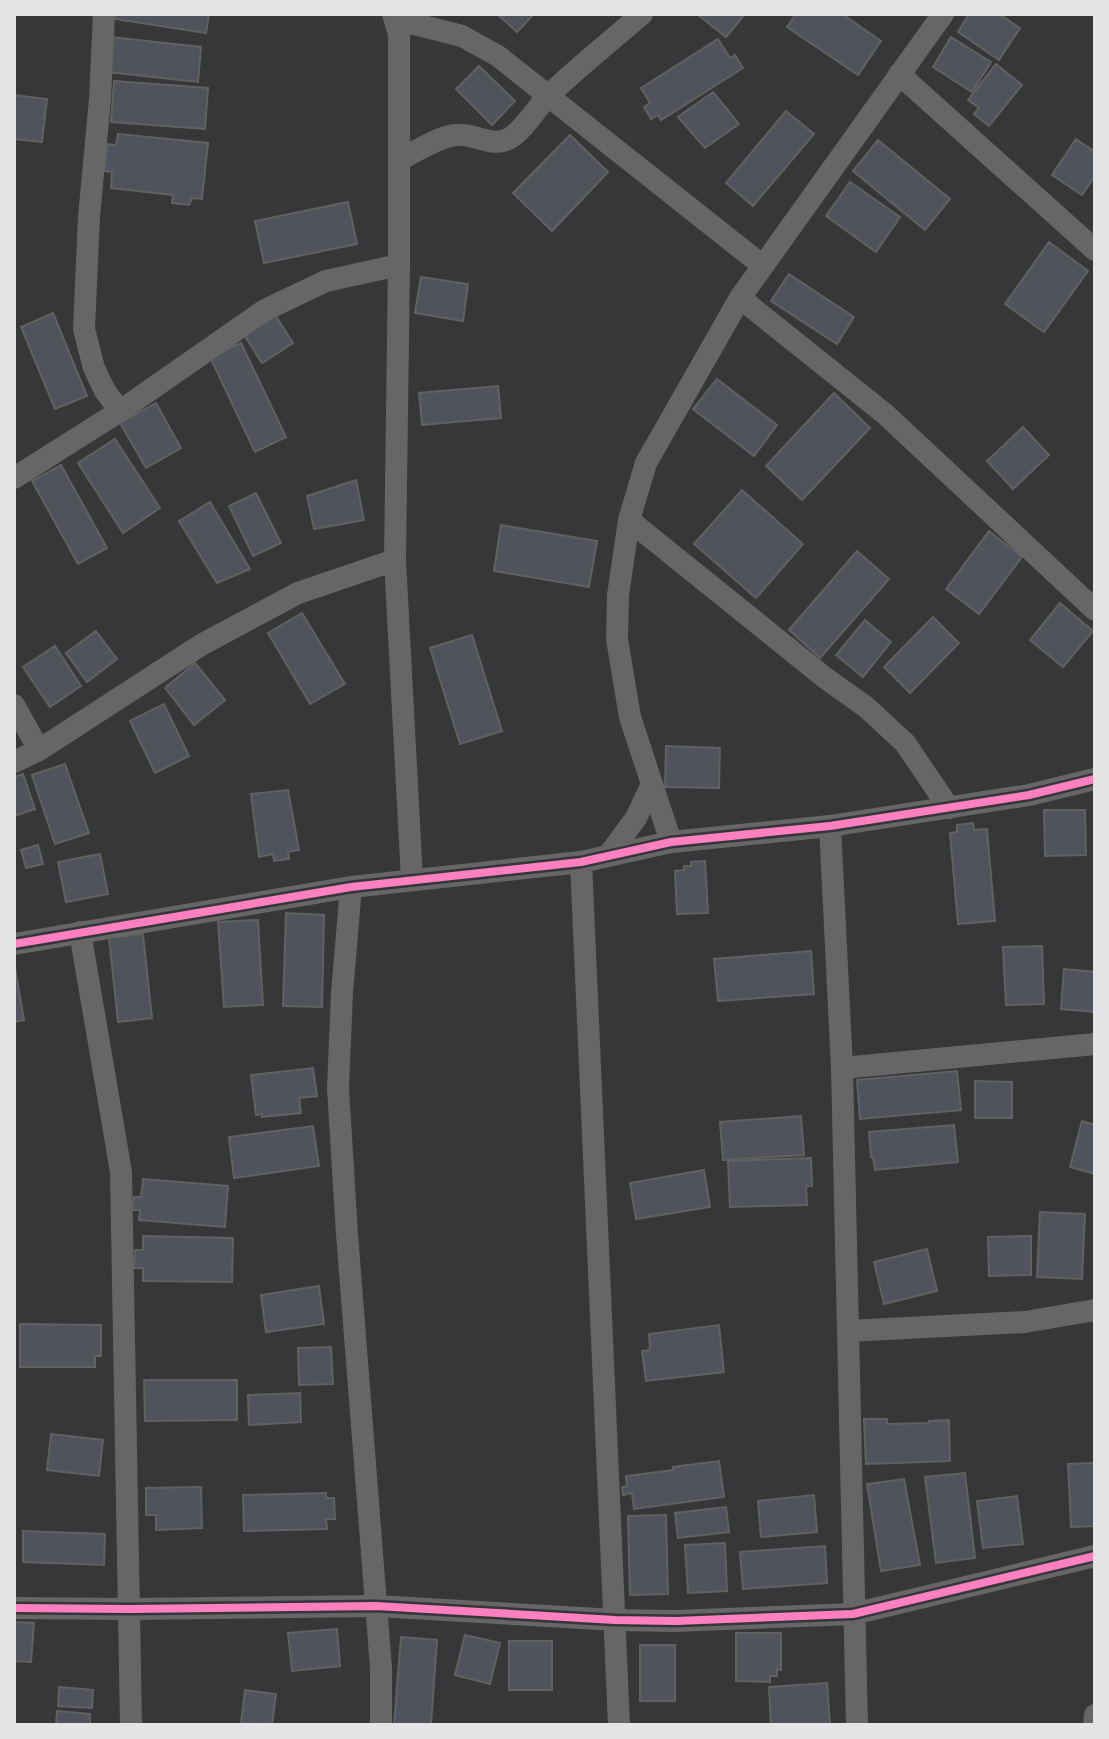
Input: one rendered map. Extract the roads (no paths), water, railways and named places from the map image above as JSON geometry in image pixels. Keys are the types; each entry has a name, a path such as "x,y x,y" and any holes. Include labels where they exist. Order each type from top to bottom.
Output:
{"street":[{"path":"104,14 84,329 99,380 120,411"},
{"path":"399,160 456,134 503,142 512,138 548,96 642,14"},
{"path":"671,842 630,717 617,639 618,595 629,520 646,463 740,298 943,14"},
{"path":"394,16 462,36 498,56 763,266"},
{"path":"394,16 399,34 395,560 412,880"},
{"path":"899,74 1095,250"},
{"path":"14,478 120,411 265,310 326,281 399,265"},
{"path":"740,298 885,414 1095,610"},
{"path":"629,520 824,677 866,707 905,743 949,808"},
{"path":"14,762 39,750 201,645 298,593 395,560"},
{"path":"14,705 39,750"},
{"path":"14,944 351,887 581,862 671,842 830,826 949,808 1029,795 1095,779"},
{"path":"608,856 636,818 652,784"},
{"path":"830,826 842,1068 857,1725"},
{"path":"581,862 619,1725"},
{"path":"351,887 338,1088 381,1668 381,1725"},
{"path":"80,932 121,1172 131,1725"},
{"path":"842,1068 1095,1044"},
{"path":"848,1331 1025,1322 1095,1310"},
{"path":"14,1608 376,1606 676,1621 853,1614 1095,1556"},
{"path":"1094,1725 1095,1715"}]}
